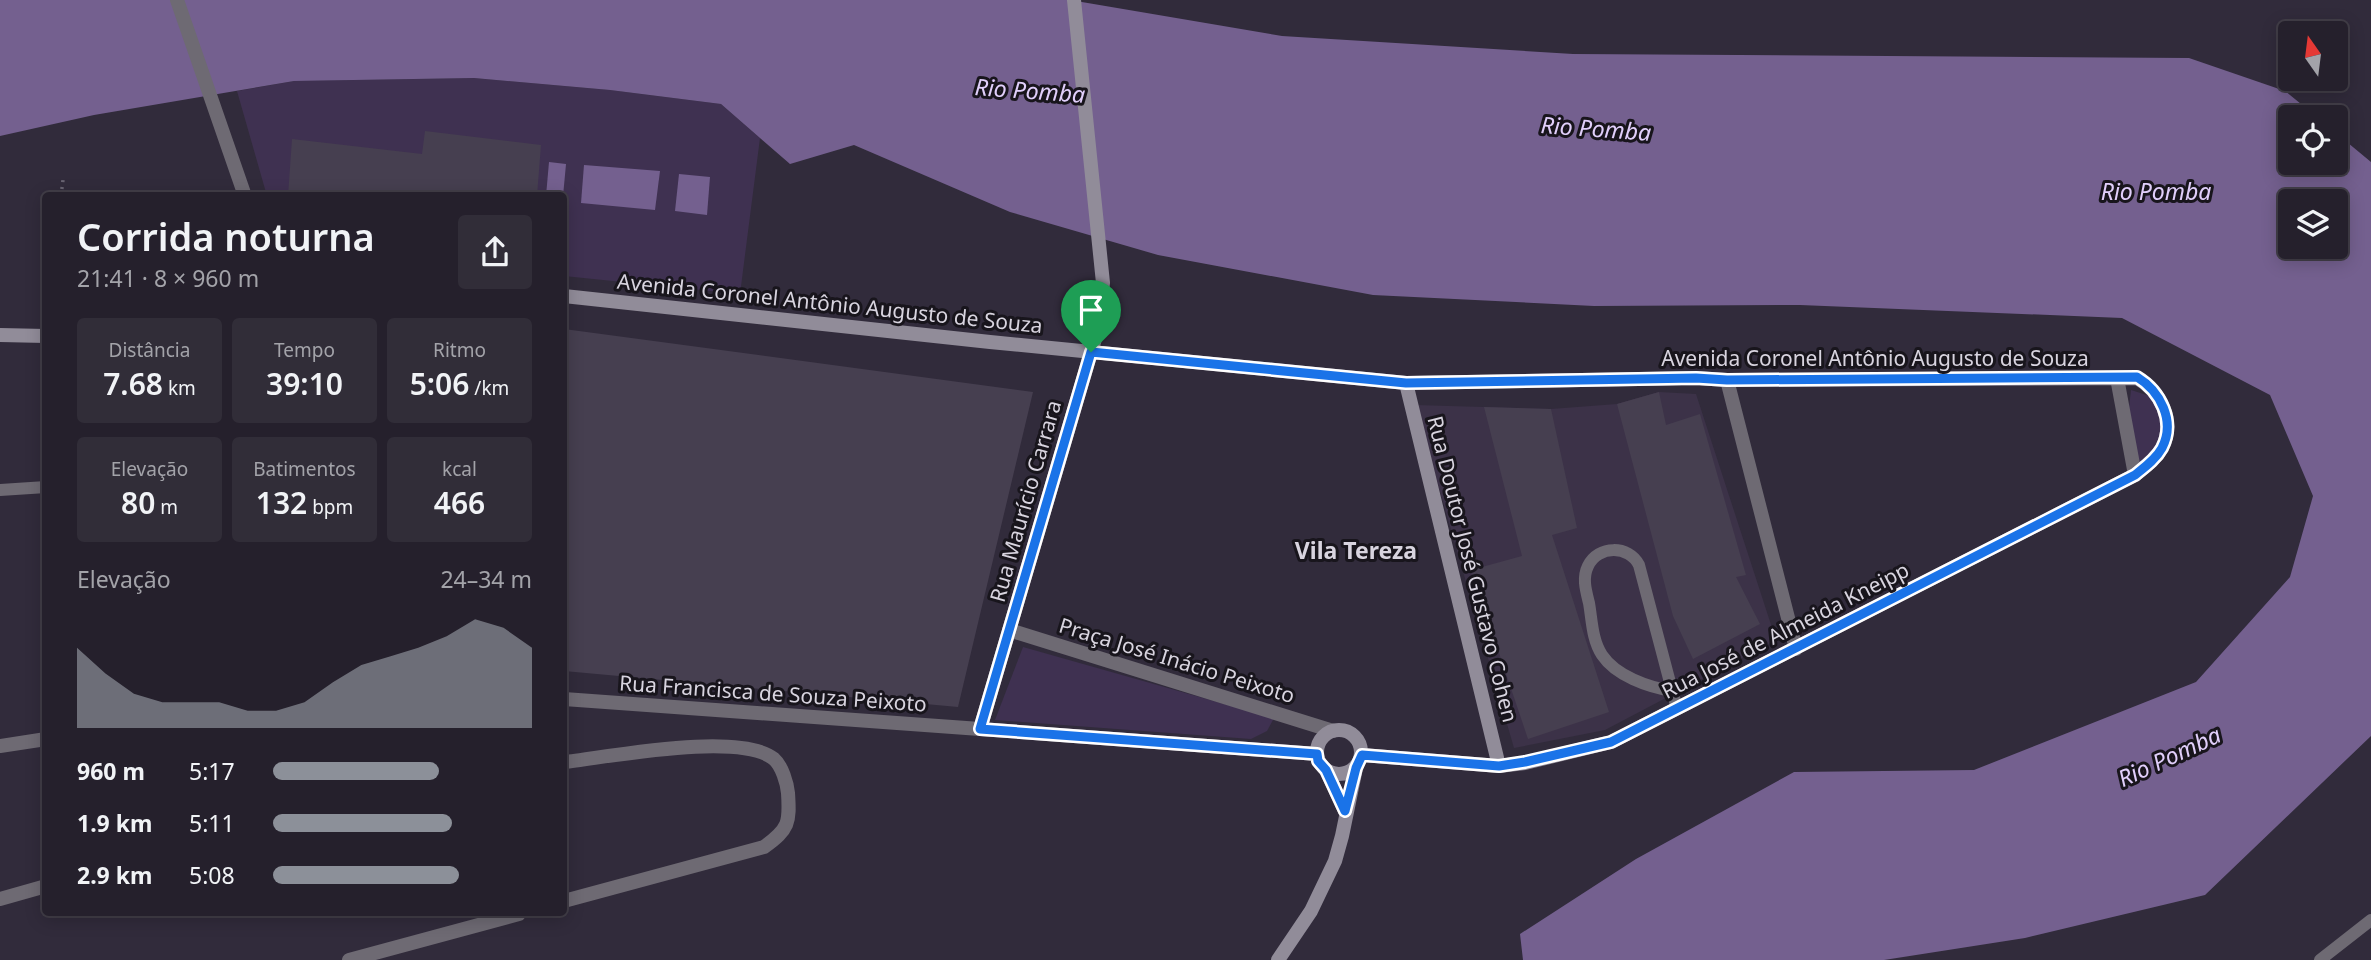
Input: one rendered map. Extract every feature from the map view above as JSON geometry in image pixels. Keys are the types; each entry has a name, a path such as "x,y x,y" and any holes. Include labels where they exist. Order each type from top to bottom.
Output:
{"street":[{"path":"177,0 243,192"},
{"name":"Rua Maurício Carrara","path":"980,729 1097,332 1103,283 1074,0"},
{"name":"Avenida Coronel Antônio Augusto de Souza","path":"567,296 1406,383 1696,378 2137,377 2156,391 2165,412"},
{"path":"0,335 42,336"},
{"path":"2117,378 2135,475"},
{"path":"1727,380 1796,649"},
{"name":"Rua Doutor José Gustavo Cohen","path":"1406,383 1499,766"},
{"name":"Rua José de Almeida Kneipp","path":"1359,761 1499,766 1611,742 2135,475 2151,463 2162,447 2167,433 2165,412"},
{"name":"Praça José Inácio Peixoto","path":"1009,630 1333,731"},
{"name":"Rua Francisca de Souza Peixoto","path":"567,699 980,729"},
{"path":"980,729 1317,754"},
{"path":"1278,960 1311,911 1335,861 1342,836 1345,811 1362,747 1354,735 1347,731 1333,731 1321,739 1318,761 1326,770 1345,811"},
{"path":"0,746 42,740"},
{"path":"567,762 713,745 756,750 775,760 784,776 788,791 788,824 764,847 567,900"},
{"path":"1326,770 1335,775 1343,775 1359,761"},
{"path":"0,899 42,887"},
{"path":"349,960 512,916"}],"lane":[{"path":"0,490 42,487"},
{"path":"1672,691 1657,688 1627,675 1602,655 1595,639 1584,579 1588,565 1595,557 1618,549 1635,557 1639,565 1672,691 1676,709"},
{"path":"2320,960 2371,919"}],"path":[{"path":"62,192 63,180"}],"shaded area":[{"path":"474,78 610,90 721,104 760,138 740,294 567,276 567,192 266,192 237,91 294,81"},
{"path":"2131,390 2156,398 2162,415 2160,446 2137,465 2129,408"},
{"path":"1659,392 1696,394 1776,640 1605,730 1514,748 1415,405 1551,409 1617,404"},
{"path":"1023,647 1274,718 1267,731 1251,739 995,720"}],"water":[{"name":"Rio Pomba","path":"0,0 1070,0 1282,36 1573,54 2189,58 2278,89 2278,91 2285,91 2302,105 2278,105 2278,175 2348,175 2348,143 2371,162 2371,736 2205,895 2025,938 1884,960 1523,960 1520,934 1636,859 1794,772 1974,770 2196,682 2290,577 2313,496 2270,395 2122,318 1800,305 1594,306 1373,295 1158,255 1010,212 854,145 790,164 721,104 610,90 474,78 294,81 94,115 0,136"},
{"path":"549,162 566,164 563,192 546,192"},
{"path":"584,165 660,171 655,210 581,203"},
{"path":"679,174 710,177 707,215 675,211"}],"building":[{"path":"425,131 541,145 537,192 288,192 292,139 422,154"},
{"path":"567,329 1033,392 958,707 567,671"},
{"path":"1659,392 1666,425 1700,414 1746,575 1736,577 1760,624 1693,659 1673,616 1617,404"},
{"path":"1484,407 1551,409 1577,528 1552,535 1609,712 1528,739 1471,570 1522,556"}],"district":[{"name":"Vila Tereza","path":"1356,550"}],"route":[{"path":"1091,352 1406,383 1696,378 2137,377 2156,391 2165,412 2167,433 2162,447 2151,463 2135,475 1611,742 1499,766 1362,755 1345,811 1326,770 1318,761 1317,754 980,729 1091,352"}]}
